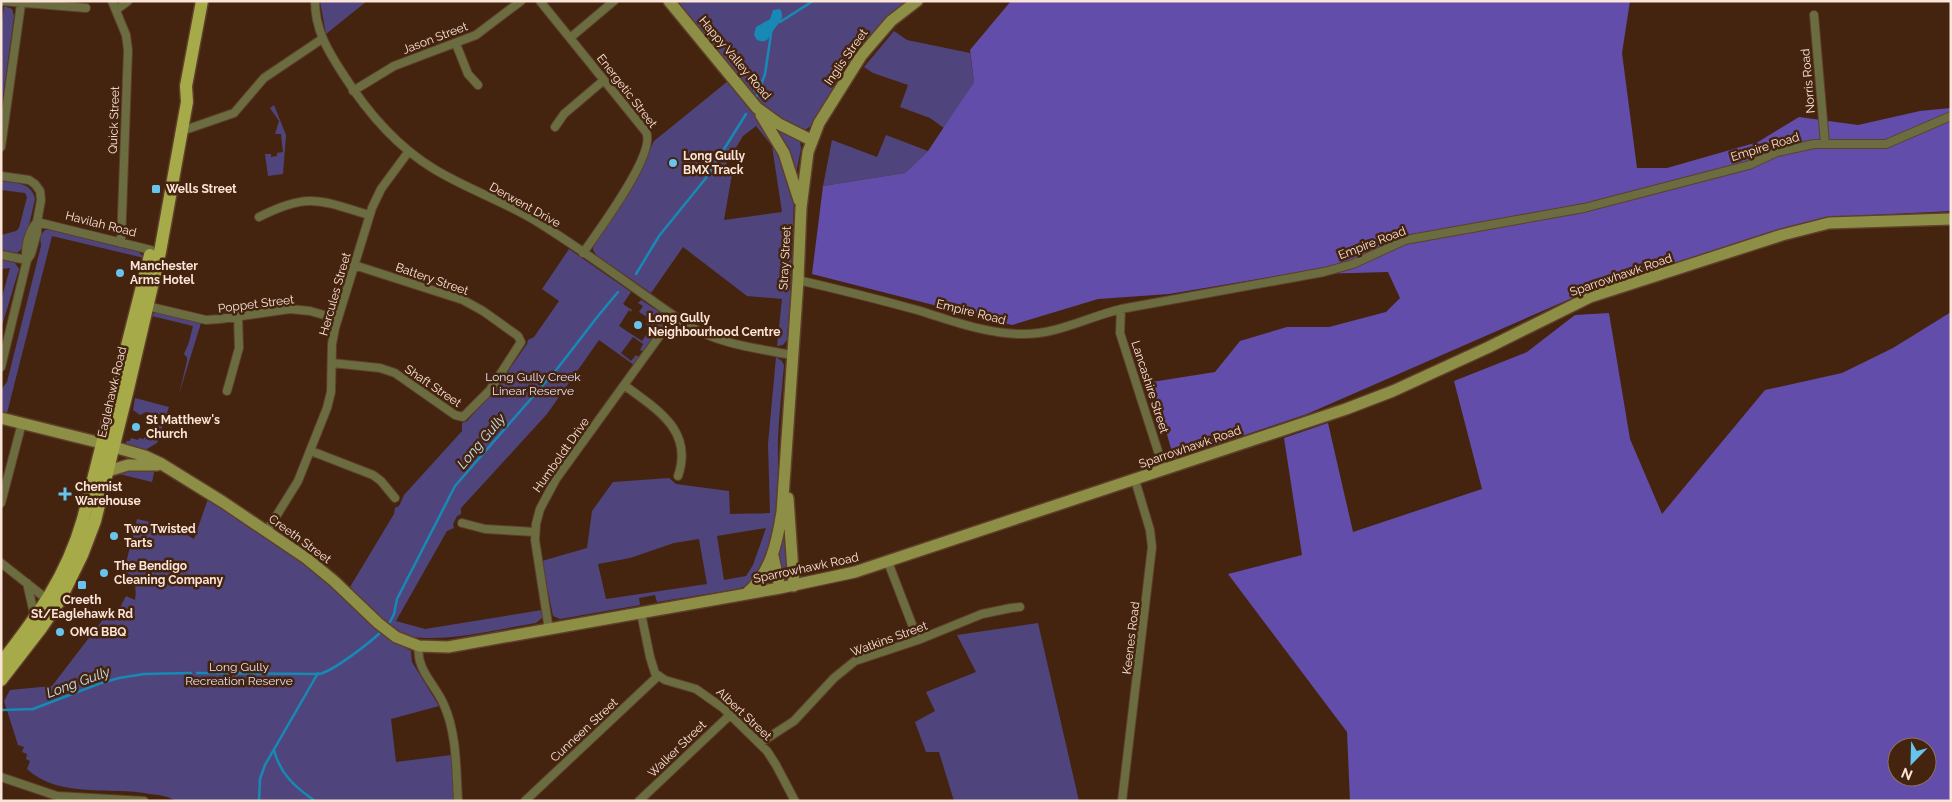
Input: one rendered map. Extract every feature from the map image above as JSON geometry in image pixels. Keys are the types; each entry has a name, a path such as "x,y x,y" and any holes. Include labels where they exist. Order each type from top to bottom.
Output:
{"main road":[{"name":"Eaglehawk Road","path":"1,663 36,618 64,570 76,541 107,445 147,306 178,132 187,102 186,86 202,1"},
{"name":"Eaglehawk Road","path":"1,680 50,616 77,568 95,521 108,470 107,445 156,251"}],"street":[{"path":"1,1 86,8"},
{"name":"Quick Street","path":"112,1 126,35 128,50 121,243"},
{"path":"116,10 128,1"},
{"name":"Derwent Drive","path":"315,1 316,19 322,39 353,91 378,122 409,152 439,172 534,220 674,316 711,337 792,355"},
{"name":"Jason Street","path":"353,91 394,66 476,35 521,1"},
{"name":"Energetic Street","path":"540,1 646,132 649,141 624,194 584,253"},
{"path":"570,38 614,1"},
{"name":"Happy Valley Road","path":"669,1 753,103 779,124 811,140"},
{"name":"Inglis Street","path":"811,140 834,97 870,43 891,21 917,1"},
{"path":"1,147 21,4"},
{"name":"Norris Road","path":"1814,15 1825,144"},
{"path":"178,132 234,112 264,78 322,39"},
{"path":"456,44 468,74 478,85"},
{"path":"555,127 564,114 604,80"},
{"path":"753,103 784,153 801,208"},
{"name":"Empire Road","path":"798,280 988,330 1021,334 1048,332 1121,309 1331,270 1354,264 1404,240 1584,208 1748,165 1778,152 1814,144 1886,144 1951,116"},
{"name":"Stray Street","path":"744,595 761,578 773,554 782,512 801,208 805,167 811,140"},
{"name":"Hercules Street","path":"267,531 295,486 311,451 329,400 332,344 369,215 381,189 409,152"},
{"path":"1,176 29,180 39,189 41,200 36,222 29,238 26,252 27,260 1,367"},
{"path":"259,217 291,202 313,200 330,203 369,215"},
{"name":"Sparrowhawk Road","path":"419,646 448,647 549,630 794,586 855,572 1339,411 1393,391 1518,334 1590,298 1790,232 1829,222 1951,219"},
{"name":"Havilah Road","path":"36,222 156,251"},
{"path":"1,255 27,260"},
{"name":"Battery Street","path":"354,265 463,300 483,311 518,336 521,342 490,390 462,418"},
{"name":"Poppet Street","path":"147,306 206,320 290,309 310,311 338,319"},
{"name":"Lancashire Street","path":"1121,309 1120,332 1164,470"},
{"path":"227,392 239,348 238,316"},
{"name":"Humboldt Drive","path":"549,630 536,549 535,532 537,516 547,493 674,316"},
{"name":"Shaft Street","path":"332,363 389,371 405,379 462,418"},
{"path":"624,386 660,412 676,432 682,454 678,476"},
{"name":"Creeth Street","path":"1,418 107,445 145,456 164,465 267,531 318,567 391,634 419,646"},
{"path":"1,503 22,423"},
{"path":"311,451 372,475 381,481 395,498"},
{"path":"108,470 128,465 164,465"},
{"name":"Stray Street","path":"785,467 794,561 794,586"},
{"name":"Keenes Road","path":"1122,801 1152,547 1150,530 1135,480"},
{"path":"462,523 485,529 535,532"},
{"path":"773,554 775,572 780,588"},
{"path":"888,562 918,640"},
{"path":"1,563 48,600"},
{"path":"27,583 36,618"},
{"name":"Watkins Street","path":"760,743 794,721 834,678 849,665 982,614 1020,607"},
{"path":"641,613 651,663 658,676"},
{"path":"419,646 420,666 439,694 448,716 454,744 458,801"},
{"name":"Albert Street","path":"658,676 665,680 696,689 715,701 730,714 760,743 776,765 793,800"},
{"name":"Cunneen Street","path":"525,801 658,676"},
{"name":"Walker Street","path":"640,801 730,714"},
{"path":"1,777 56,798 144,801"}],"green space":[{"path":"320,1 367,1 326,34"},
{"path":"674,1 907,1 878,28 853,58 812,125 804,131 791,126 759,103"},
{"path":"4,6 12,9 14,16 1,111 1,30"},
{"path":"894,31 907,40 970,53 974,82 944,128 930,118 900,107 908,85 873,73 864,67"},
{"path":"728,81 775,141 794,199 787,340 783,345 777,346 782,299 747,296 683,247 651,293 596,255 593,250 594,244 628,194 654,141","holes":["756,126 772,146 782,212 724,220 732,174 719,176 743,136"]},
{"path":"274,105 286,135 283,174 268,176 265,154 271,154 271,157 283,152 281,134 275,134 279,121 270,108"},
{"path":"775,128 800,142 801,148 796,174"},
{"path":"886,135 928,151 905,173 823,186 832,140 877,157"},
{"path":"1,181 27,186 35,199 24,247 17,253 1,250 1,235 16,231 19,228 27,197 25,193 1,190"},
{"path":"45,230 139,252 144,258 52,236 7,413 1,411 1,390 7,382 41,246 40,236"},
{"name":"Long Gully Creek Linear Reserve","path":"569,249 631,292 623,304 632,310 631,312 629,310 619,326 642,341 649,331 647,329 649,326 646,324 649,321 646,319 647,317 639,312 643,306 638,303 641,300 663,314 664,319 661,329 644,352 640,350 643,344 633,337 621,353 631,361 636,355 639,357 634,365 599,340 547,414 461,508 461,514 457,516 453,524 454,528 447,531 396,621 425,629 542,610 542,618 536,623 467,635 429,638 413,637 400,633 380,619 350,587 404,495 462,431 462,423 467,421 495,390 528,340 534,337 559,301 542,289"},
{"path":"1,260 15,263 19,269 1,329 1,301 10,268 1,269"},
{"path":"154,313 201,323 179,394 187,361 187,357 184,354 193,326 152,316"},
{"path":"776,357 784,365 778,429 775,522 771,545 764,564 753,580 738,589 657,602 655,595 639,598 640,605 560,619 553,616 542,561 587,548 592,511 613,482 669,478 676,484 729,491 730,514 770,513 768,444","holes":["766,528 753,565 746,576 724,580 717,536","699,539 707,584 606,599 598,564 630,558 674,543"]},
{"path":"135,398 169,407 157,443 145,450 125,444 131,438 138,440 139,438 144,439 145,436 151,438 154,427 157,427 158,423 154,421 154,414 146,412 140,415 133,410"},
{"path":"155,468 152,482 115,473 119,470"},
{"name":"Long Gully Recreation Reserve","path":"208,499 291,552 329,582 398,643 411,651 412,662 439,706 391,719 396,762 451,755 454,801 176,801 163,796 135,792 70,788 40,778 27,769 30,761 26,759 27,754 22,752 24,747 18,745 4,701 10,690 52,686 108,613 117,613 126,596 135,600 136,592 133,579 124,571 137,519 173,527 194,539"},
{"path":"785,523 787,579 784,581 776,563"},
{"path":"1038,623 1079,801 954,801 939,752 926,752 915,722 935,711 926,692 976,672 957,635"}],"shaded area":[{"path":"1011,1 1630,1 1622,53 1637,168 1667,168 1758,142 1799,117 1858,125 1920,111 1951,108 1951,211 1832,217 1586,292 1307,414 1174,459 1152,382 1215,372 1240,341 1287,327 1329,327 1386,312 1400,298 1388,272 1282,275 1169,294 1098,299 1012,325 812,274 823,186 905,173 928,151 974,82 970,50"},
{"path":"1951,312 1951,801 1350,801 1347,732 1228,574 1302,555 1284,438 1328,423 1353,532 1482,489 1454,381 1527,352 1575,315 1609,313 1630,439 1662,514 1765,390 1842,373 1893,348"}],"water":[{"path":"780,9 782,12 781,21 769,38 765,41 757,40 754,35 756,27 770,19 773,10"}],"waterway":[{"name":"Long Gully","path":"780,22 813,1"},
{"name":"Long Gully","path":"757,96 765,74 771,34"},
{"name":"Long Gully","path":"636,274 659,236 706,178 746,114"},
{"name":"Long Gully","path":"390,622 397,599 455,486 557,369 618,292"},
{"name":"Long Gully","path":"197,673 320,674 343,662 381,632"},
{"name":"Long Gully","path":"1,710 33,709 119,678 144,674 191,673"},
{"path":"259,801 260,779 265,765 318,673"},
{"path":"274,750 284,773 315,801"}],"place":[{"name":"Long Gully BMX Track","path":"673,163"},
{"name":"Wells Street","path":"156,189"},
{"name":"Manchester Arms Hotel","path":"120,273"},
{"name":"Long Gully Neighbourhood Centre","path":"638,325"},
{"name":"St Matthew's Church","path":"136,427"},
{"name":"Chemist Warehouse","path":"65,494"},
{"name":"Two Twisted Tarts","path":"114,536"},
{"name":"The Bendigo Cleaning Company","path":"104,573"},
{"name":"Creeth St/Eaglehawk Rd","path":"82,585"},
{"name":"OMG BBQ","path":"60,632"}]}
